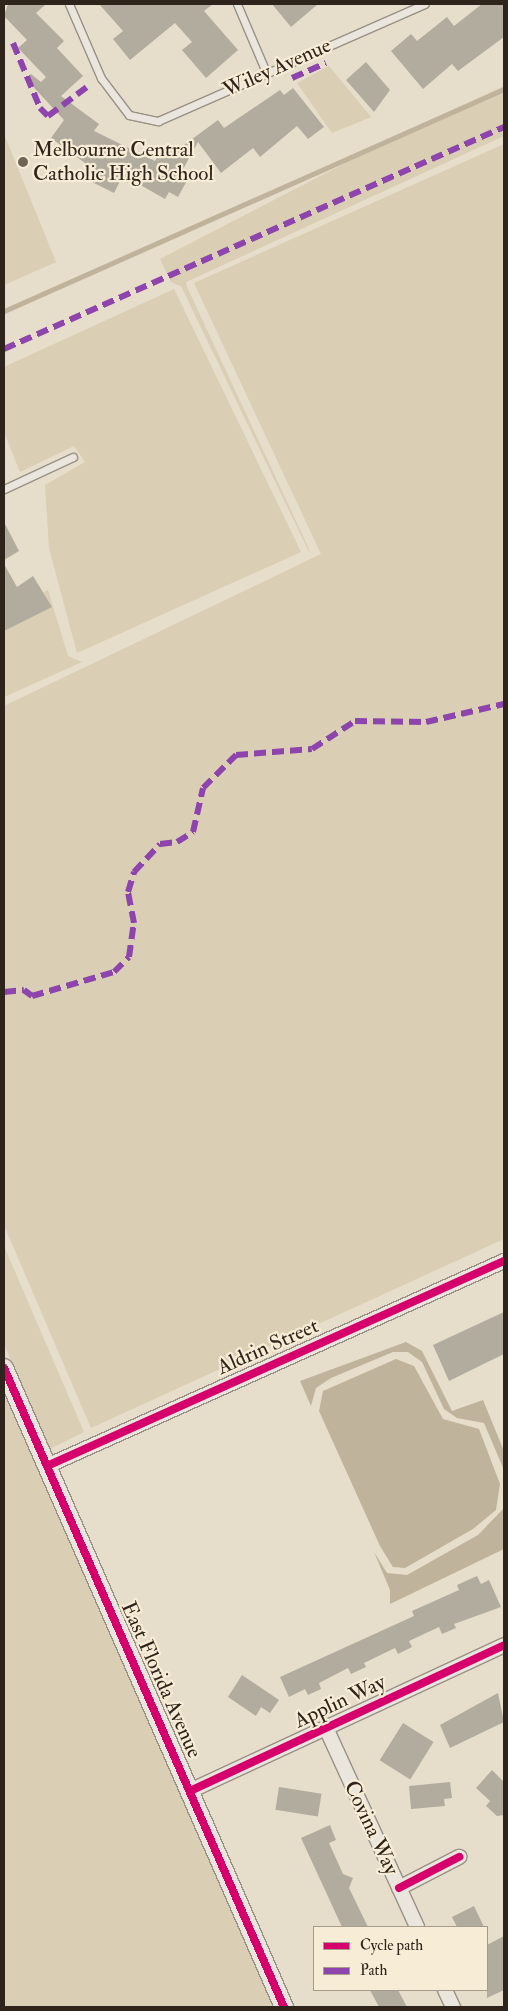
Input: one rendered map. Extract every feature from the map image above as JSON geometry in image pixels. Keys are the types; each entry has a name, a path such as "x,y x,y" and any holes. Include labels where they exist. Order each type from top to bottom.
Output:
{"street":[{"name":"Aldrin Street","path":"47,1466 504,1261"},
{"name":"East Florida Avenue","path":"4,1368 284,2007"},
{"name":"Applin Way","path":"190,1790 504,1645"},
{"name":"Covina Way","path":"326,1728 417,1926"},
{"path":"399,1888 459,1857"},
{"path":"445,1991 453,2007"}],"lane":[{"name":"Wiley Avenue","path":"69,4 101,78 129,115 158,120 407,7 424,4"},
{"path":"237,4 266,72"},
{"path":"4,489 73,457"}],"shaded area":[{"path":"329,66 371,117 332,133 297,83"},
{"path":"504,86 504,136 186,282 309,552 181,286 171,282 160,259 419,125"},
{"path":"4,134 56,262 4,285"},
{"path":"504,144 504,1239 91,1428 4,1225 4,706 321,554 194,283"},
{"path":"174,289 301,552 77,653 49,548 45,485 85,462 74,446 20,472 4,432 4,367"},
{"path":"48,590 68,656 82,662 4,697 4,602 28,591 31,598"},
{"path":"4,1246 84,1432 50,1449 4,1344"},
{"path":"406,1342 422,1351 452,1411 483,1400 504,1451 504,1470 484,1423 457,1418 444,1409 422,1362 408,1352 393,1352 331,1378 316,1388 311,1406 300,1381"},
{"path":"396,1359 414,1366 443,1419 479,1429 500,1484 496,1510 473,1529 405,1568 393,1567 380,1546 319,1411 323,1391"},
{"path":"4,1368 284,2007 4,2007"},
{"path":"504,1508 504,1549 390,1604 390,1590 374,1552 387,1573 407,1575 478,1535"}],"building":[{"path":"8,4 46,4 36,13 64,41 57,48 83,76 61,96 99,124 94,131 155,161 162,149 169,153 174,145 180,148 218,120 224,128 280,90 284,95 293,88 324,127 308,139 297,126 260,157 253,148 221,173 198,142 182,171 190,175 178,197 169,192 165,199 130,179 128,183 121,179 114,193 88,180 93,169 51,138 64,120 26,79 31,74 41,82 46,77 18,48 27,40 4,16"},
{"path":"99,4 213,4 204,11 238,50 206,78 182,50 192,42 175,23 130,60 113,39 123,31"},
{"path":"272,4 318,4 291,27"},
{"path":"482,4 504,4 504,37 458,71 452,64 423,89 391,51 411,34 417,41 447,17 454,26"},
{"path":"366,62 390,90 374,112 346,80"},
{"path":"4,522 19,551 4,560"},
{"path":"4,564 17,587 33,576 52,607 4,631"},
{"path":"504,1312 504,1354 449,1381 433,1345"},
{"path":"477,1576 481,1584 489,1580 501,1607 454,1624 456,1628 442,1634 439,1627 409,1641 412,1647 398,1654 395,1648 364,1663 366,1667 351,1674 348,1668 319,1683 321,1689 308,1695 305,1689 289,1697 280,1677 414,1616 412,1611 459,1590 457,1585"},
{"path":"242,1675 279,1700 270,1713 261,1707 256,1716 228,1697"},
{"path":"498,1693 504,1722 450,1748 440,1725"},
{"path":"403,1723 434,1742 410,1779 380,1760"},
{"path":"492,1770 504,1782 504,1815 497,1816 486,1806 490,1801 476,1788"},
{"path":"450,1782 452,1798 444,1799 445,1806 411,1809 409,1786"},
{"path":"279,1787 321,1794 318,1816 275,1810"},
{"path":"330,1825 336,1840 329,1843 343,1874 353,1878 349,1888 368,1926 342,1926 301,1838"},
{"path":"474,1906 484,1926 456,1926 452,1917"},
{"path":"504,1936 504,1990 487,1998 488,1991 488,1944"},
{"path":"371,1991 399,1991 407,2007 379,2007"}],"waterway":[{"path":"4,311 504,89"}],"marked path":[{"path":"13,43 40,108 48,116 91,84"},
{"path":"292,78 326,63"},
{"path":"4,349 504,127"},
{"path":"4,992 24,990 32,996 114,972 129,957 134,923 128,892 134,872 160,844 177,842 193,832 203,788 236,755 312,749 355,721 426,722 504,704"}],"cycle path":[{"path":"47,1466 504,1261"},
{"path":"4,1368 284,2007"},
{"path":"190,1791 504,1645"},
{"path":"399,1888 459,1857"}],"place":[{"name":"Melbourne Central Catholic High School","path":"23,162"}]}
